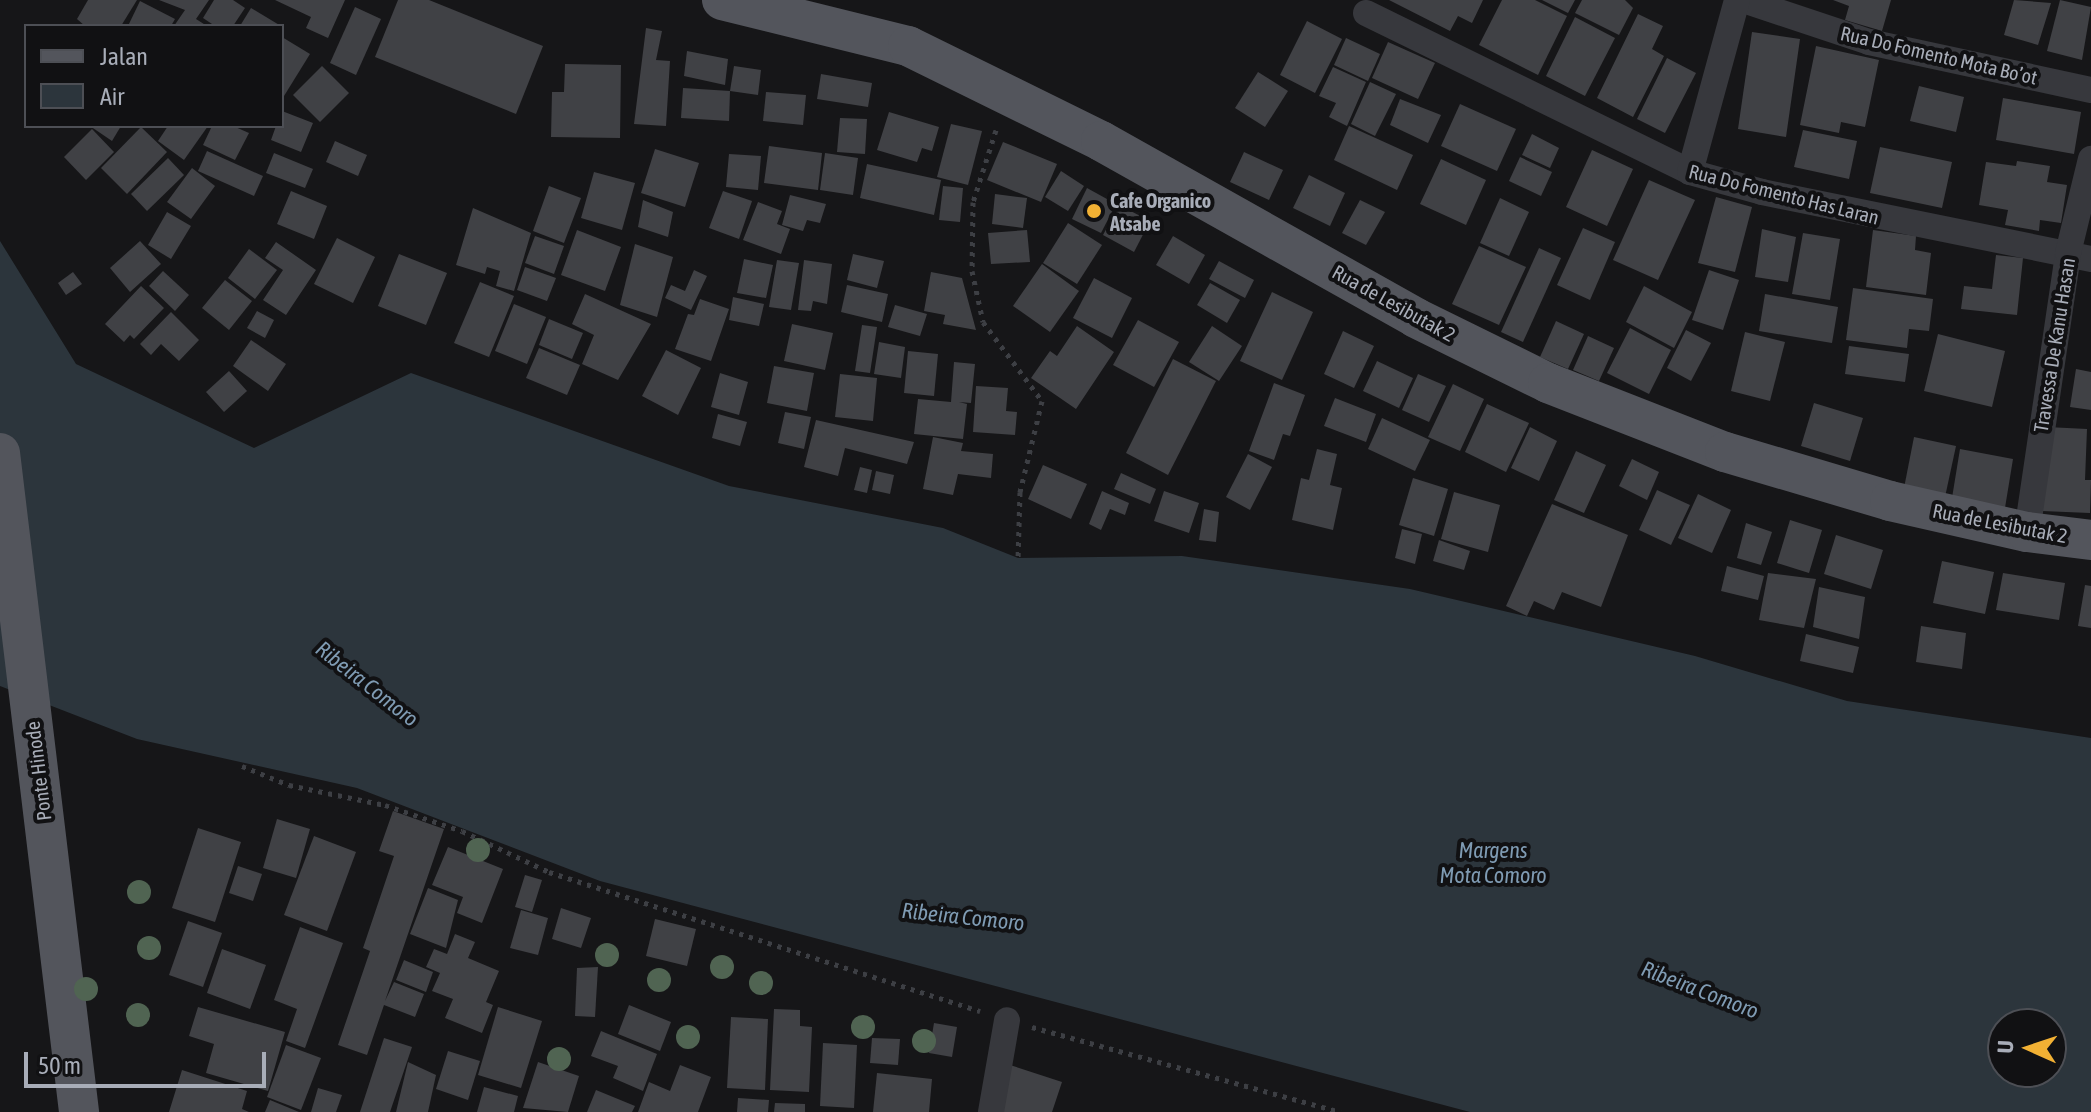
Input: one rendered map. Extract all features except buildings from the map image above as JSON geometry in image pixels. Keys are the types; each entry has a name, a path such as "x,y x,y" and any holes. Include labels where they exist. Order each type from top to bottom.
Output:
{"main road":[{"name":"Rua de Lesibutak 2","path":"722,0 908,46 1101,141 1416,318 1548,383 1725,452 1890,501 2027,532 2091,540"},
{"name":"Ponte Hinode","path":"0,453 77,1101"}],"street":[{"name":"Rua Do Fomento Mota Bo’ot","path":"1740,0 1869,42 2091,90"},
{"path":"1690,172 1740,0"},
{"name":"Rua Do Fomento Has Laran","path":"1366,13 1690,172 1905,223 2079,256"},
{"name":"Travessa De Kanu Hasan","path":"2027,532 2079,256 2091,159"},
{"path":"991,1112 1007,1020"}],"path":[{"path":"1006,95 973,202 972,271 983,322 1042,401 1020,492 1018,558"},
{"path":"242,766 289,785 385,805 462,831 549,872 1007,1020 1340,1112"}],"water":[{"name":"Margens Mota Comoro","path":"0,241 76,364 254,448 411,373 729,486 943,528 1018,558 1182,556 1410,589 1695,656 1847,701 2091,738 2091,1112 1470,1112 600,881 357,788 137,739 0,686"}],"place":[{"name":"Cafe Organico Atsabe","path":"1094,211"}],"water label":[{"name":"Ribeira Comoro","path":"367,684"},
{"name":"Ribeira Comoro","path":"963,917"},
{"name":"Ribeira Comoro","path":"1700,990"}]}
